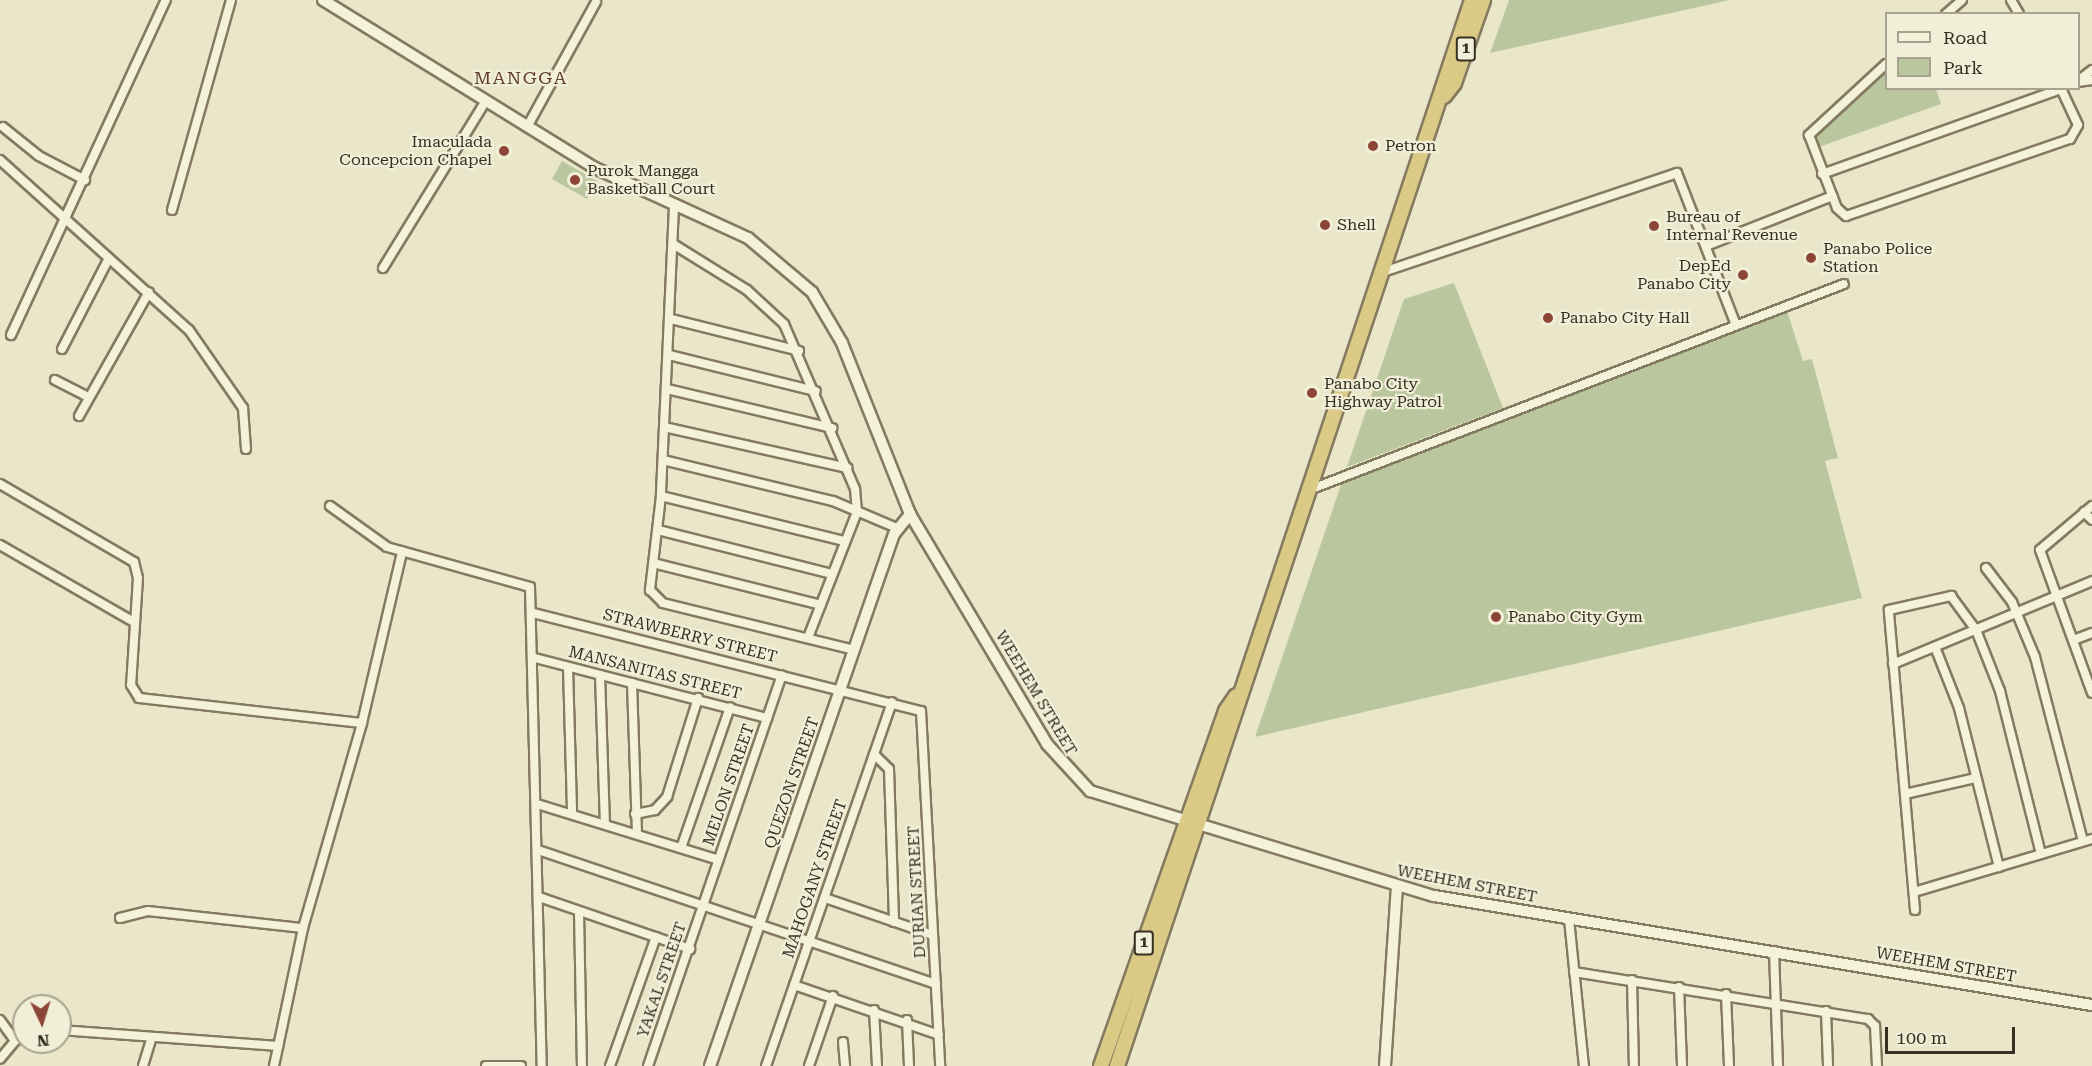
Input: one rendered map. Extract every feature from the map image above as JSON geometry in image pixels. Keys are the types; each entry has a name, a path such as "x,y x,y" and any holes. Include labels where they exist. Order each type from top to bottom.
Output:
{"highway":[{"name":"1","path":"1117,1066 1193,823 1444,96 1472,0"},
{"name":"1","path":"1444,96 1454,83 1484,0"},
{"name":"1","path":"1101,1066 1193,823"}],"street":[{"path":"11,335 67,220 166,0"},
{"path":"172,210 231,0"},
{"name":"WEEHEM STREET","path":"323,0 526,127 674,206 748,238 812,292 842,343 910,514 1063,768 1101,796 1397,887 1569,919 2092,1005"},
{"path":"1948,12 1962,0"},
{"path":"526,127 596,2"},
{"path":"1885,66 1810,129 1809,141 1841,213 1858,215 2070,139 2078,125 2062,90"},
{"path":"2080,81 2092,70"},
{"path":"1822,174 2059,90"},
{"path":"383,268 486,102"},
{"path":"3,127 39,156 85,180"},
{"path":"0,160 189,330 237,397 246,416 246,449"},
{"path":"1383,272 1677,173 1736,325"},
{"path":"1706,246 1832,196"},
{"path":"674,206 661,496 650,590 657,600 854,650"},
{"path":"673,244 774,312 799,351 847,468 857,512 808,638"},
{"path":"62,349 109,258"},
{"path":"1308,490 1844,284"},
{"path":"79,416 149,292"},
{"path":"670,319 799,351"},
{"path":"669,356 816,391"},
{"path":"55,380 90,397"},
{"path":"667,388 832,428"},
{"path":"664,427 847,468"},
{"path":"663,460 857,512 897,528"},
{"path":"0,484 129,558 138,579 132,621 131,685 139,698 362,723"},
{"path":"661,496 844,541"},
{"path":"2092,506 2040,550 2076,639 2092,693"},
{"path":"330,507 368,536 402,552 522,581 530,586 535,658 542,1066"},
{"path":"2084,512 2092,520"},
{"name":"QUEZON STREET","path":"710,1066 897,528 910,514"},
{"path":"658,530 832,574"},
{"path":"0,545 132,621"},
{"path":"274,1066 303,928 362,723 402,552"},
{"path":"653,564 821,605"},
{"path":"1914,892 2088,840 2042,677 2017,613 1986,568"},
{"path":"1893,664 2092,581"},
{"path":"1915,910 1889,610 1951,596 1976,630 2000,691 2041,854"},
{"name":"STRAWBERRY STREET","path":"533,613 916,708 924,717"},
{"path":"2076,639 2092,633"},
{"path":"1935,647 1959,708 1999,867"},
{"name":"MANSANITAS STREET","path":"535,658 698,698 767,718"},
{"path":"568,667 572,812"},
{"path":"600,675 605,823"},
{"name":"MELON STREET","path":"704,904 782,675"},
{"path":"632,682 637,832"},
{"path":"635,814 655,810 667,797 698,698"},
{"name":"MAHOGANY STREET","path":"766,1066 892,702"},
{"path":"681,848 730,707"},
{"name":"DURIAN STREET","path":"924,717 940,1066"},
{"path":"874,754 889,769 894,922"},
{"path":"1905,794 1976,778"},
{"path":"537,804 572,812 719,860"},
{"path":"538,850 760,922 808,942 936,984"},
{"path":"1384,1066 1397,887"},
{"path":"539,897 690,949"},
{"path":"825,898 933,935"},
{"name":"YAKAL STREET","path":"648,1066 704,904"},
{"path":"120,918 148,911 303,928"},
{"path":"579,912 582,1066"},
{"path":"1569,919 1584,1066"},
{"path":"610,1066 656,937"},
{"path":"1774,951 1778,1066"},
{"path":"1574,972 1726,994 1826,1011 1872,1022 1877,1066"},
{"path":"1632,980 1634,1066"},
{"path":"794,985 907,1020 939,1035"},
{"path":"1679,987 1682,1066"},
{"path":"1726,994 1729,1066"},
{"path":"809,1066 833,996"},
{"path":"873,1010 877,1066"},
{"path":"1826,1011 1828,1066"},
{"path":"0,1020 15,1041 0,1059"},
{"path":"907,1020 909,1066"},
{"path":"72,1031 151,1040 278,1046"},
{"path":"143,1066 151,1040"},
{"path":"843,1042 845,1066"},
{"path":"487,1066 521,1066"}],"green space":[{"path":"1509,0 1730,0 1490,53"},
{"path":"1885,72 1885,90 1936,90 1941,104 1816,148 1818,127"},
{"name":"Purok Mangga Basketball Court","path":"562,161 597,181 587,199 552,179"},
{"path":"1454,283 1503,408 1347,467 1404,299"},
{"path":"1787,311 1803,361 1812,359 1838,458 1825,461 1862,598 1255,737 1342,482"}],"place":[{"name":"Petron","path":"1373,146"},
{"name":"Imaculada Concepcion Chapel","path":"504,151"},
{"name":"Purok Mangga Basketball Court","path":"575,180"},
{"name":"Shell","path":"1325,225"},
{"name":"Bureau of Internal Revenue","path":"1654,226"},
{"name":"Panabo Police Station","path":"1811,258"},
{"name":"DepEd Panabo City","path":"1743,275"},
{"name":"Panabo City Hall","path":"1548,318"},
{"name":"Panabo City Highway Patrol","path":"1312,393"},
{"name":"Panabo City Gym","path":"1496,617"}],"district":[{"name":"MANGGA","path":"521,78"}]}
